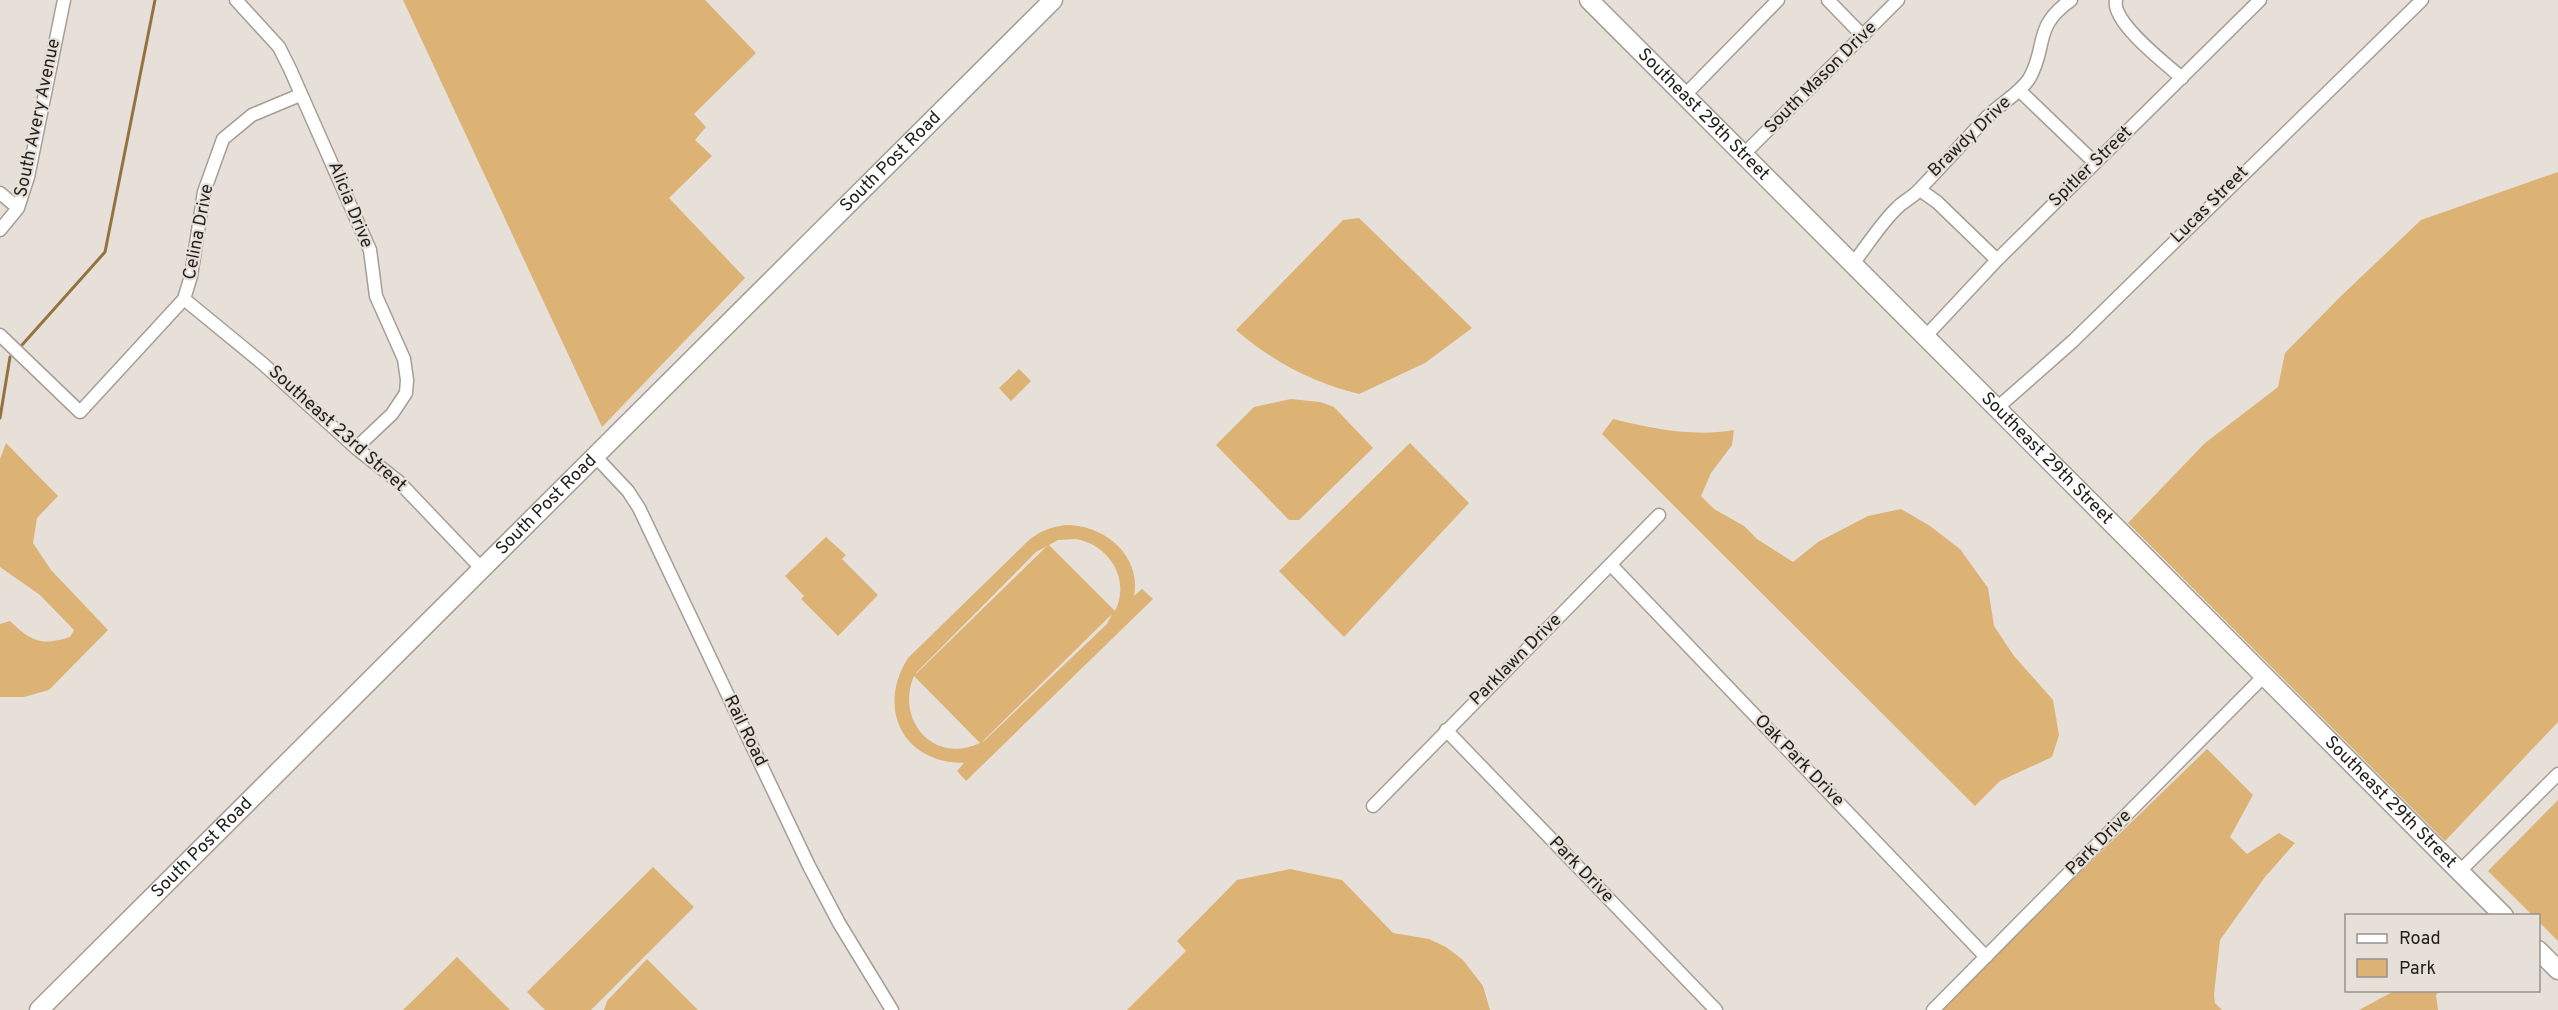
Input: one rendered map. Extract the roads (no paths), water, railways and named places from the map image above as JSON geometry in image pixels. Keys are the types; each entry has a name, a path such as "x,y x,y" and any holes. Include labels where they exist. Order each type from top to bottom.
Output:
{"main road":[{"name":"South Post Road","path":"39,1010 1053,0"},
{"name":"Southeast 29th Street","path":"1589,0 2503,914"},
{"path":"2540,952 2558,970"}],"street":[{"name":"South Avery Avenue","path":"0,230 18,208 28,177 64,0"},
{"name":"Alicia Drive","path":"236,0 279,47 332,160 370,250 376,296 404,359 406,393 392,414 356,448"},
{"path":"1684,96 1778,0"},
{"path":"1828,0 1863,36"},
{"name":"South Mason Drive","path":"1743,155 1898,0"},
{"name":"Brawdy Drive","path":"1852,265 1898,206 1920,190 1925,181 1946,164 1990,115 2019,90 2034,68 2039,46 2050,18 2071,0"},
{"path":"2116,0 2115,6 2126,24 2182,78"},
{"name":"Spitler Street","path":"1925,337 1997,260 2260,0"},
{"name":"Lucas Street","path":"1997,408 2073,341 2422,0"},
{"path":"2019,90 2095,163"},
{"name":"Celina Drive","path":"0,335 80,412 184,299 191,276 204,192 223,139 252,115 300,95"},
{"path":"1920,190 1937,202 1997,260"},
{"path":"0,193 18,208"},
{"name":"Southeast 23rd Street","path":"184,299 262,363 356,448 399,482 482,568"},
{"name":"Rail Road","path":"595,456 628,491 639,508 809,866 839,923 892,1010"},
{"name":"Parklawn Drive","path":"1373,806 1659,515"},
{"name":"Oak Park Drive","path":"1611,565 1986,957"},
{"name":"Park Drive","path":"1933,1010 2265,675"},
{"name":"Park Drive","path":"1446,730 1716,1010"},
{"path":"2460,871 2558,774"}],"waterway":[{"path":"22,345 105,252 155,0"},
{"path":"0,418 10,357"}]}
